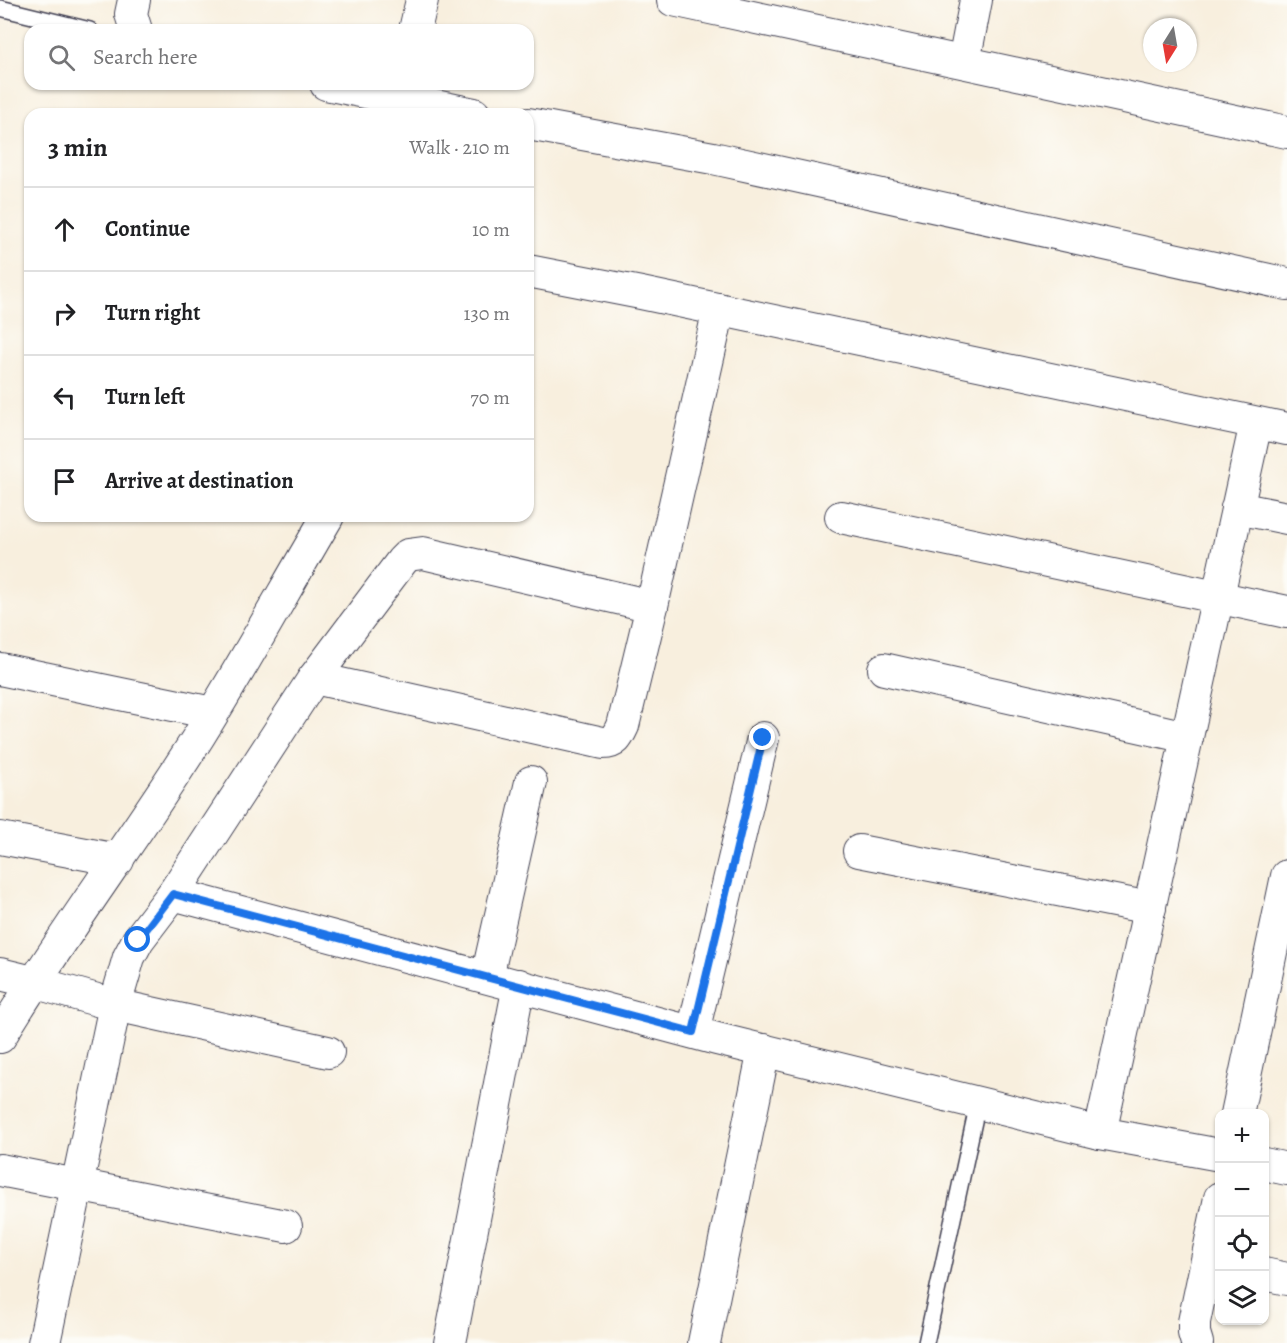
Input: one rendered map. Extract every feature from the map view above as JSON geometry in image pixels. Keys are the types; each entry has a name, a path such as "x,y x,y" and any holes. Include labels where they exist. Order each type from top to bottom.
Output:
{"street":[{"path":"134,0 131,14 134,24"},
{"path":"416,24 422,0"},
{"path":"673,0 1287,132"},
{"path":"964,62 976,0"},
{"path":"383,90 402,92 454,108"},
{"path":"534,131 713,158 1287,284"},
{"path":"534,273 719,309 1287,429"},
{"path":"314,678 603,743 611,743 618,738 623,726 652,606 719,309"},
{"path":"1100,1132 1256,423"},
{"path":"1237,508 1287,518"},
{"path":"840,517 1287,612"},
{"path":"0,1037 33,982 118,860 212,713 324,522"},
{"path":"44,1343 115,1005 129,957 138,940 173,894 314,678 402,561 408,555 423,553 652,606"},
{"path":"0,669 212,713"},
{"path":"884,669 1187,737"},
{"path":"693,1032 763,738"},
{"path":"487,977 531,782"},
{"path":"0,837 118,860"},
{"path":"859,850 1150,908"},
{"path":"1238,1109 1287,876"},
{"path":"173,894 764,1050 1100,1132 1215,1154"},
{"path":"0,974 115,1005 328,1052"},
{"path":"450,1343 519,985"},
{"path":"704,1343 764,1050"},
{"path":"1269,1165 1287,1168"},
{"path":"0,1170 286,1227"},
{"path":"1197,1343 1194,1322 1213,1263 1218,1217"},
{"path":"1269,1275 1287,1279"}],"lane":[{"path":"0,8 65,24"},
{"path":"927,1343 978,1103"}],"route":[{"path":"138,940 173,894 693,1032 763,738"}]}
